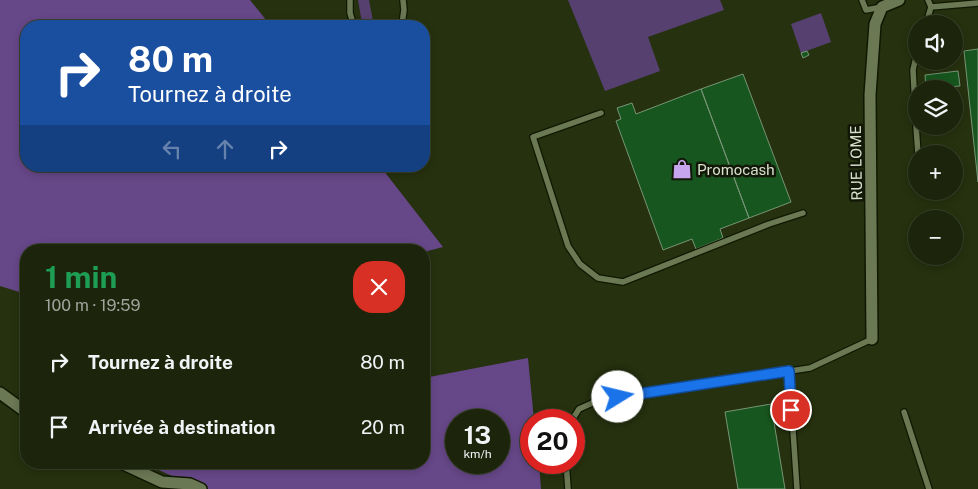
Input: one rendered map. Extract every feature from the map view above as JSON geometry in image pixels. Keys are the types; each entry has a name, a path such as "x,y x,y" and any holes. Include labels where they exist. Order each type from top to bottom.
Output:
{"street":[{"path":"882,7 899,0"},
{"name":"RUE LOME","path":"872,339 870,95 875,24 882,7"},
{"path":"0,393 20,408"},
{"path":"134,469 162,482 190,484 201,489"}],"lane":[{"path":"350,0 352,20"},
{"path":"403,0 403,20"},
{"path":"862,0 866,10 882,7"},
{"path":"928,0 931,7 929,15"},
{"path":"931,7 978,3"},
{"path":"601,113 533,137 568,246 580,264 598,278 623,282 769,224 803,213"},
{"path":"579,409 599,400 810,368 872,339"},
{"path":"789,371 797,489"},
{"path":"904,412 929,489"},
{"path":"567,474 568,489"}],"shaded area":[{"path":"0,0 250,0 266,20 20,20 20,172 385,172 443,247 430,250 430,244 20,244 20,292 0,286"},
{"path":"358,0 369,0 373,20 361,20"},
{"path":"568,0 720,0 724,10 648,37 660,71 605,91"},
{"path":"821,13 831,42 801,53 791,24"},
{"path":"528,358 533,409 520,409 520,474 540,474 541,489 201,489 156,469 430,469 430,377"}],"building":[{"path":"978,49 978,182 964,51"},
{"path":"807,51 809,55 803,58 801,53"},
{"path":"958,71 959,80 925,80 925,75"},
{"path":"743,74 791,202 749,218 701,89"},
{"name":"Promocash","path":"701,89 749,218 720,229 723,238 696,249 692,239 663,250 616,121 621,119 617,108 632,103 636,114"},
{"path":"771,404 785,489 738,489 725,412"}],"place":[{"name":"Promocash","path":"682,169"}],"route":[{"path":"618,397 789,371 791,410"}]}
